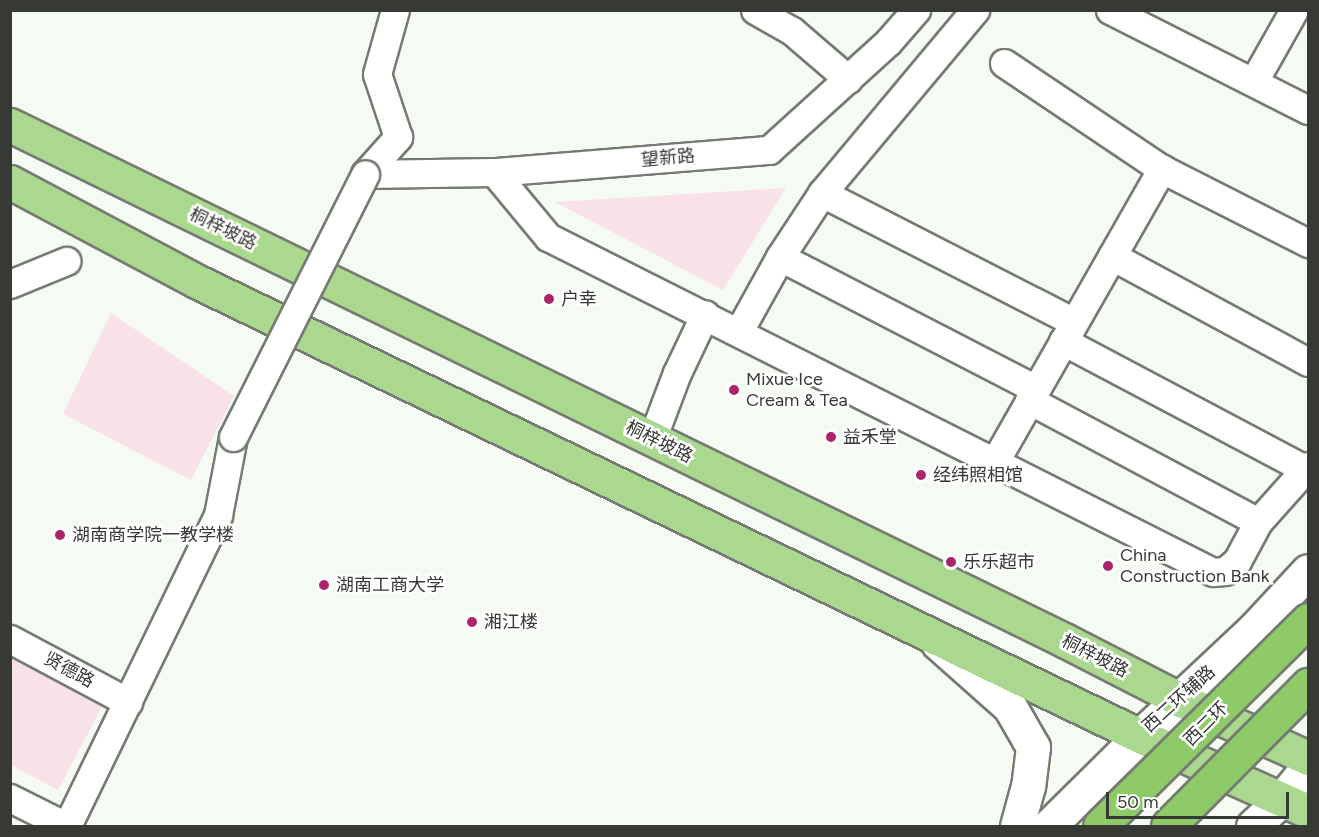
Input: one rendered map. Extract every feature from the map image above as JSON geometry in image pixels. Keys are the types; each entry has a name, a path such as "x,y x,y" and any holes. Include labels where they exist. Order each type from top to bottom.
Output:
{"highway":[{"name":"西二环","path":"1100,826 1308,620"},
{"path":"1168,826 1308,686"}],"main road":[{"name":"桐梓坡路","path":"10,125 1066,641 1181,700 1308,758"},
{"path":"10,182 198,282 1140,736 1295,805"}],"street":[{"path":"10,798 67,826 128,702 218,515 233,437 365,174 398,137 377,75 395,10"},
{"path":"755,10 792,32 848,79"},
{"name":"望新路","path":"365,174 494,172 769,150 888,42 916,10"},
{"path":"739,331 780,257 822,193 975,10"},
{"path":"1110,10 1308,110"},
{"path":"1254,81 1294,10"},
{"path":"1004,63 1162,169 1308,243"},
{"path":"994,463 1162,169"},
{"path":"494,172 548,237 739,331 994,463 1213,572 1225,571 1237,561 1258,522 1308,468 822,193"},
{"path":"1112,256 1308,362"},
{"path":"780,257 1033,395 1258,522"},
{"path":"10,284 66,261"},
{"path":"652,439 677,373 705,314"},
{"name":"西二环辅路","path":"1049,826 1140,736 1181,700 1256,627 1308,571"},
{"path":"927,634 1010,707 1033,747 1028,786 1017,826"},
{"name":"贤德路","path":"10,639 128,702"},
{"path":"1253,826 1295,805 1308,767"}],"shaded area":[{"path":"786,188 723,290 555,202"},
{"path":"111,313 234,396 191,480 63,414"},
{"path":"11,656 103,705 58,790 11,765"}],"place":[{"name":"户幸","path":"549,299"},
{"name":"Mixue Ice Cream & Tea","path":"734,390"},
{"name":"益禾堂","path":"831,437"},
{"name":"经纬照相馆","path":"921,475"},
{"name":"湖南商学院一教学楼","path":"60,535"},
{"name":"乐乐超市","path":"951,562"},
{"name":"China Construction Bank","path":"1108,566"},
{"name":"湖南工商大学","path":"324,585"},
{"name":"湘江楼","path":"472,622"}]}
